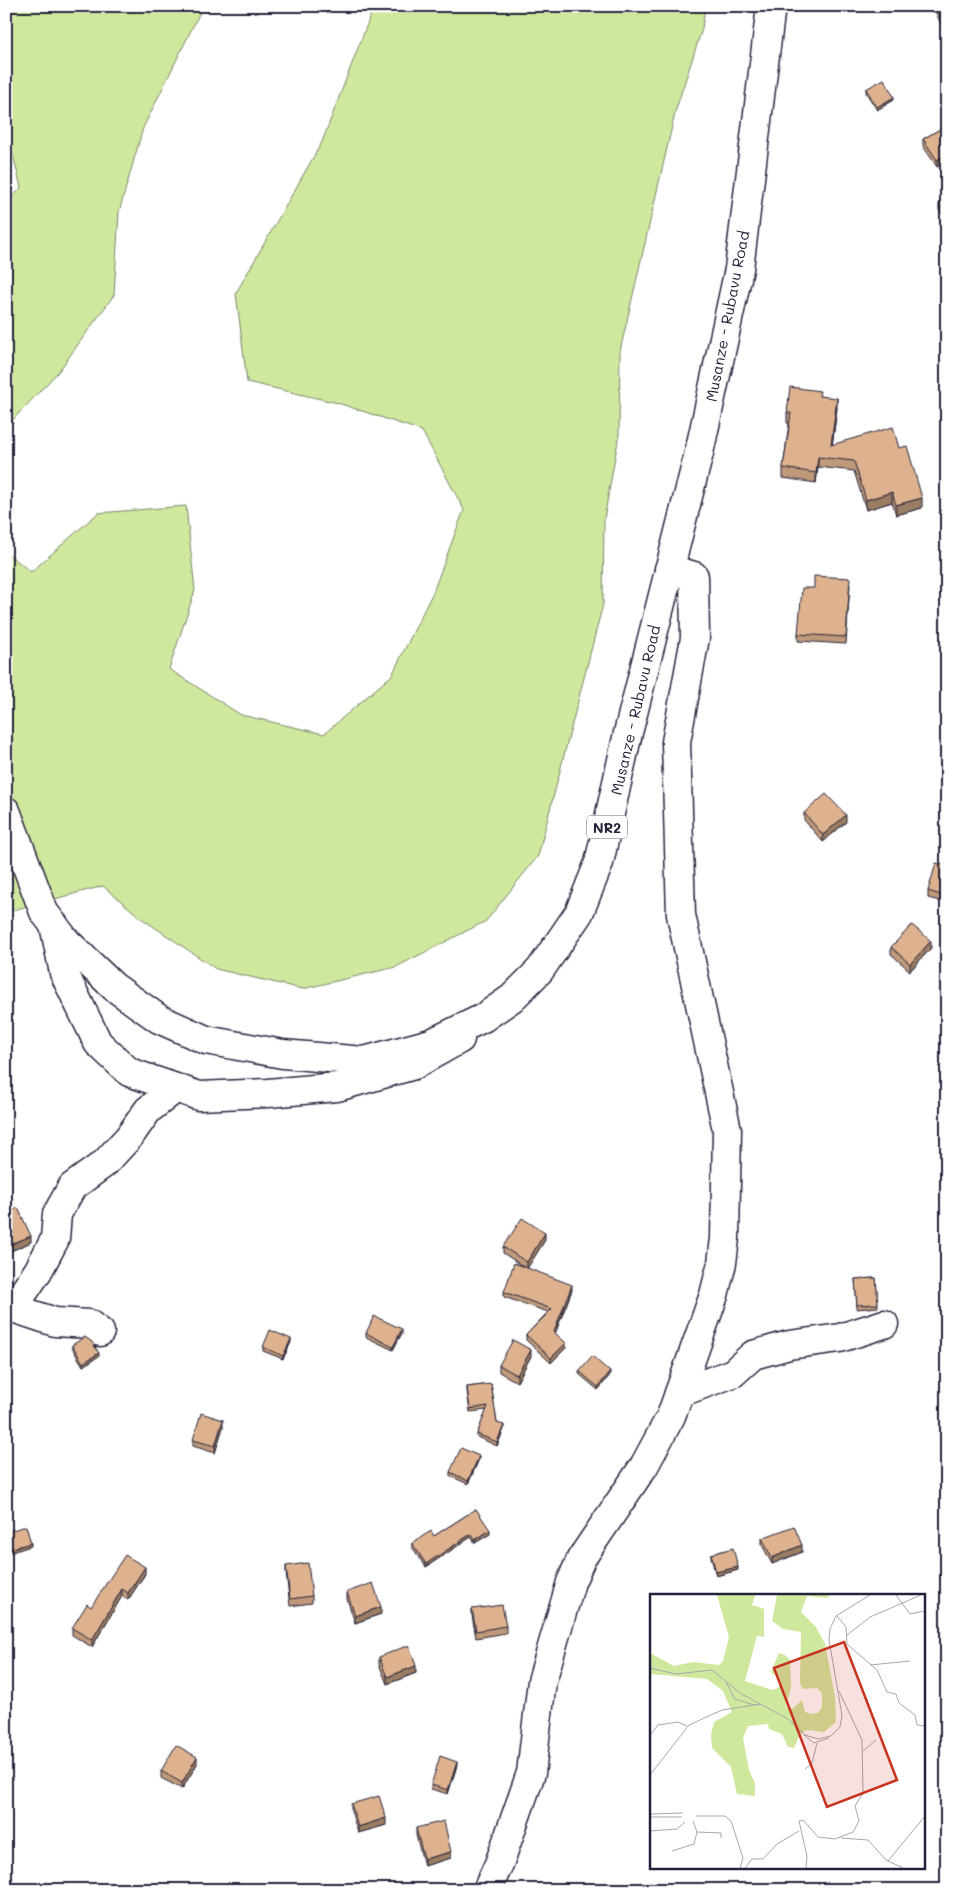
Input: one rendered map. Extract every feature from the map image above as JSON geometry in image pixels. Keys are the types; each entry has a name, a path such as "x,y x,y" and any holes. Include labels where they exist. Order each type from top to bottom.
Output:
{"main road":[{"name":"Musanze - Rubavu Road","path":"6,811 44,912 66,941 114,987 159,1019 206,1040 283,1054 364,1061 431,1043 483,1018 512,998 540,970 579,913 599,863 628,733 699,453 739,269 772,6"},
{"path":"488,1890 531,1773 542,1681 571,1582 581,1559 656,1446 679,1393 714,1295 722,1263 725,1238 727,1130 681,915 676,742 695,638 694,576 669,569"},
{"path":"54,925 64,973 98,1043 129,1072 199,1096 337,1087 414,1066 468,1034 512,998"},
{"path":"100,1332 89,1324 55,1322 10,1310 38,1271 55,1239 57,1214 72,1187 105,1163 129,1137 148,1110 176,1088"},
{"path":"679,1393 733,1373 753,1355 789,1345 840,1338 884,1324"}],"green space":[{"path":"6,6 203,6 143,128 119,212 114,295 58,372 6,427 6,203 21,188 6,125"},
{"path":"374,6 705,6 702,29 676,109 620,351 619,435 604,519 603,604 538,856 486,921 396,967 302,989 216,969 141,918 103,886 6,912 6,552 31,572 98,513 186,506 195,590 169,669 241,715 324,734 392,675 433,592 464,510 422,431 338,403 247,382 236,293 322,142"}],"building":[{"path":"936,6 947,6 947,29 946,29"},
{"path":"884,79 894,97 877,107 866,89"},
{"path":"947,125 947,154 937,160 923,139"},
{"path":"947,198 947,214 939,204"},
{"path":"790,387 820,391 819,396 837,398 831,445 893,427 899,448 907,446 922,498 896,505 892,492 866,500 854,461 818,457 816,473 783,468 791,413 787,413"},
{"path":"814,576 850,578 846,637 798,634 802,588 814,588"},
{"path":"826,794 846,815 823,835 804,813"},
{"path":"936,863 947,866 947,897 928,891"},
{"path":"912,925 931,941 910,964 891,947"},
{"path":"18,1208 31,1236 11,1244 6,1232 6,1213"},
{"path":"522,1218 545,1233 527,1262 503,1247"},
{"path":"514,1263 572,1285 554,1332 566,1343 551,1358 526,1335 552,1309 504,1292"},
{"path":"876,1278 878,1304 857,1305 855,1279"},
{"path":"374,1316 402,1329 393,1347 366,1333"},
{"path":"270,1330 291,1339 283,1356 263,1347"},
{"path":"85,1337 92,1342 99,1353 83,1363 72,1345"},
{"path":"513,1340 531,1350 517,1375 499,1365"},
{"path":"592,1356 610,1372 598,1387 579,1371"},
{"path":"491,1384 497,1423 504,1425 497,1442 477,1434 488,1406 470,1409 467,1387"},
{"path":"201,1413 223,1420 215,1446 193,1440"},
{"path":"461,1448 479,1456 468,1481 450,1472"},
{"path":"476,1509 490,1530 475,1540 471,1534 426,1564 412,1543 431,1531 434,1536"},
{"path":"26,1526 31,1543 9,1549 6,1541 6,1532"},
{"path":"794,1526 802,1545 772,1558 762,1538"},
{"path":"733,1548 738,1567 716,1572 711,1554"},
{"path":"125,1555 145,1567 128,1593 122,1589 92,1640 72,1628 87,1604 91,1607"},
{"path":"308,1563 312,1596 290,1599 286,1566"},
{"path":"373,1583 381,1607 355,1616 347,1592"},
{"path":"502,1605 506,1626 476,1631 472,1609"},
{"path":"409,1645 416,1666 387,1677 379,1657"},
{"path":"176,1745 197,1757 182,1783 161,1771"},
{"path":"440,1756 457,1762 448,1790 431,1785"},
{"path":"379,1796 386,1818 358,1827 351,1804"},
{"path":"444,1821 451,1852 424,1859 416,1828"},
{"path":"243,1886 253,1890 242,1890"}]}
